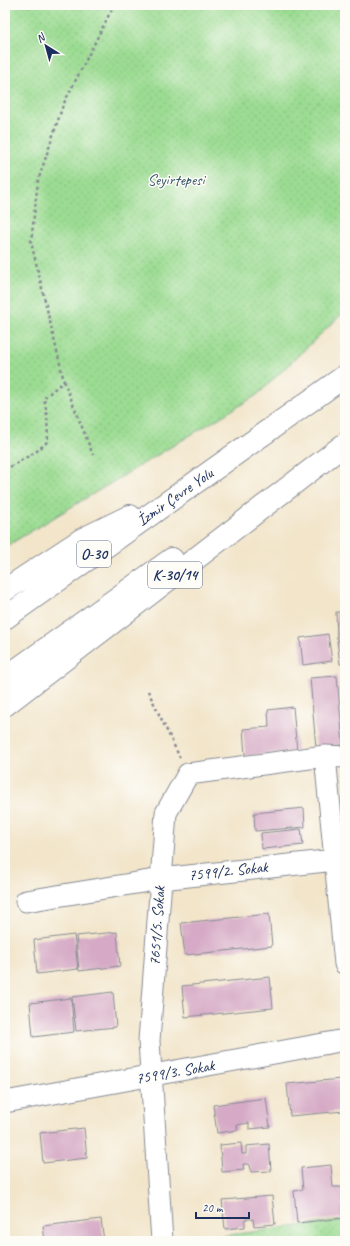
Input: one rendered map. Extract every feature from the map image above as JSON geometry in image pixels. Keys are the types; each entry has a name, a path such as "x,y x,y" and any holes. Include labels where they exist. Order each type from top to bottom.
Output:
{"highway":[{"name":"İzmir Çevre Yolu","path":"5,618 345,376"},
{"path":"5,678 201,538 345,443"},
{"name":"K-30/14","path":"5,705 345,443"},
{"path":"5,590 81,540 184,491"}],"street":[{"path":"188,774 335,756 335,860 345,964"},
{"name":"7651/5. Sokak","path":"162,1241 149,1041 166,813 188,774"},
{"name":"7599/2. Sokak","path":"26,901 161,879 335,860"},
{"name":"7599/3. Sokak","path":"5,1102 152,1077 345,1040"}],"path":[{"path":"93,455 64,381 31,242 38,181 63,105 114,5"},
{"path":"5,470 37,451 48,441 48,415 44,398 64,381"},
{"path":"148,691 188,774"}],"green space":[{"name":"Seyirtepesi","path":"5,5 345,5 345,311 257,395 5,547"},
{"path":"345,1220 345,1241 182,1241"}],"building":[{"path":"336,612 345,612 345,639 337,639"},
{"path":"328,634 332,661 303,665 300,638"},
{"path":"345,640 345,663 340,664 337,641"},
{"path":"337,676 343,745 316,748 310,678"},
{"path":"293,707 297,751 245,756 243,729 269,727 268,710"},
{"path":"304,808 305,827 255,831 254,813"},
{"path":"301,829 303,845 262,849 261,833"},
{"path":"269,914 272,946 185,955 181,923"},
{"path":"117,932 120,966 79,971 76,936"},
{"path":"74,935 78,969 37,974 34,940"},
{"path":"270,977 273,1008 185,1017 182,986"},
{"path":"113,992 116,1027 76,1031 72,997"},
{"path":"71,998 74,1032 33,1037 30,1003"},
{"path":"341,1079 344,1111 290,1116 287,1084"},
{"path":"266,1098 270,1127 249,1129 249,1123 237,1125 238,1130 217,1133 213,1105"},
{"path":"84,1128 87,1158 43,1163 40,1133"},
{"path":"241,1143 242,1154 246,1154 246,1146 269,1144 271,1171 251,1172 250,1165 243,1164 244,1170 222,1172 220,1145"},
{"path":"331,1165 333,1187 341,1187 344,1218 297,1223 294,1191 303,1190 301,1168"},
{"path":"272,1196 275,1224 254,1226 253,1219 245,1219 245,1227 225,1229 222,1200"},
{"path":"101,1219 104,1241 45,1241 43,1226"}]}
